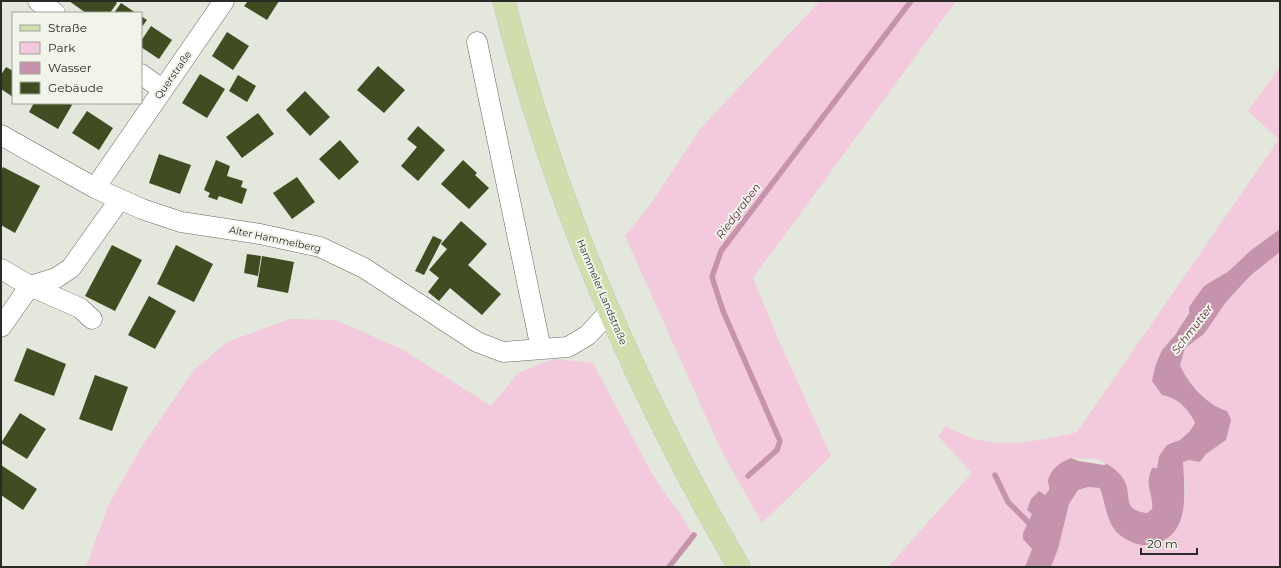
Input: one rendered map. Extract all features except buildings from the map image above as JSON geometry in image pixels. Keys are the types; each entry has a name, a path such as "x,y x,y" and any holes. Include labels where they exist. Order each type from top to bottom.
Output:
{"main road":[{"name":"Hammeler Landstraße","path":"504,1 520,69 574,225 609,312 668,437 699,498 739,567"}],"street":[{"path":"38,1 54,12"},
{"name":"Querstraße","path":"95,188 224,1"},
{"path":"477,42 541,349"},
{"path":"142,75 163,90"},
{"name":"Alter Hammelberg","path":"1,134 95,188 142,209 181,222 260,234 320,247 364,268 477,342 503,352 568,347 588,335 609,312"},
{"path":"1,327 30,286 56,278 71,268 120,199"},
{"path":"1,269 30,286 80,308 92,319"}],"green space":[{"path":"820,1 956,1 753,278 779,341 831,456 762,523 721,450 625,236 650,205 700,129"},
{"path":"1280,67 1280,229 1250,251 1229,271 1204,286 1175,335 1162,350 1156,364 1171,396 1192,415 1195,423 1190,431 1180,440 1167,445 1159,456 1157,468 1151,468 1148,485 1152,509 1147,513 1137,512 1130,506 1127,495 1107,464 1097,459 1071,458 1045,495 1042,494 1023,533 1032,549 1025,567 888,567 972,473 938,436 946,426 969,437 982,441 1009,443 1051,438 1077,432 1279,139 1248,111"},
{"path":"1280,252 1280,567 1051,567 1058,549 1069,504 1078,490 1088,487 1100,488 1114,530 1186,499 1183,462 1189,460 1200,462 1206,454 1226,440 1227,411 1205,399 1183,372 1180,365 1185,348 1204,334 1226,302 1251,275"},
{"path":"290,319 335,320 402,349 491,406 518,373 554,359 593,363 652,474 694,535 669,567 86,567 108,506 142,446 194,370 227,342"}],"water":[{"path":"1280,229 1280,252 1251,275 1226,302 1204,334 1185,348 1180,365 1183,372 1205,399 1227,411 1231,420 1226,440 1206,454 1200,462 1189,460 1183,462 1184,503 1182,516 1177,527 1170,536 1159,543 1140,545 1131,542 1116,532 1111,524 1100,488 1088,487 1078,490 1069,504 1058,549 1051,567 1025,567 1032,549 1023,539 1023,533 1032,514 1027,510 1031,499 1039,491 1045,495 1049,490 1048,481 1051,473 1056,466 1071,458 1079,461 1104,465 1107,464 1118,472 1125,482 1129,502 1134,509 1147,513 1152,509 1152,498 1148,480 1152,468 1157,468 1159,456 1167,445 1180,440 1190,431 1195,423 1182,404 1172,398 1162,395 1152,381 1156,364 1162,350 1175,335 1189,313 1189,307 1204,286 1229,271 1250,251"}],"waterway":[{"name":"Riedgraben","path":"748,476 777,450 780,441 723,311 712,277 721,251 911,1"},
{"name":"Schmutter","path":"995,475 1008,502 1033,527"},
{"name":"Riedgraben","path":"669,567 694,535"}]}
